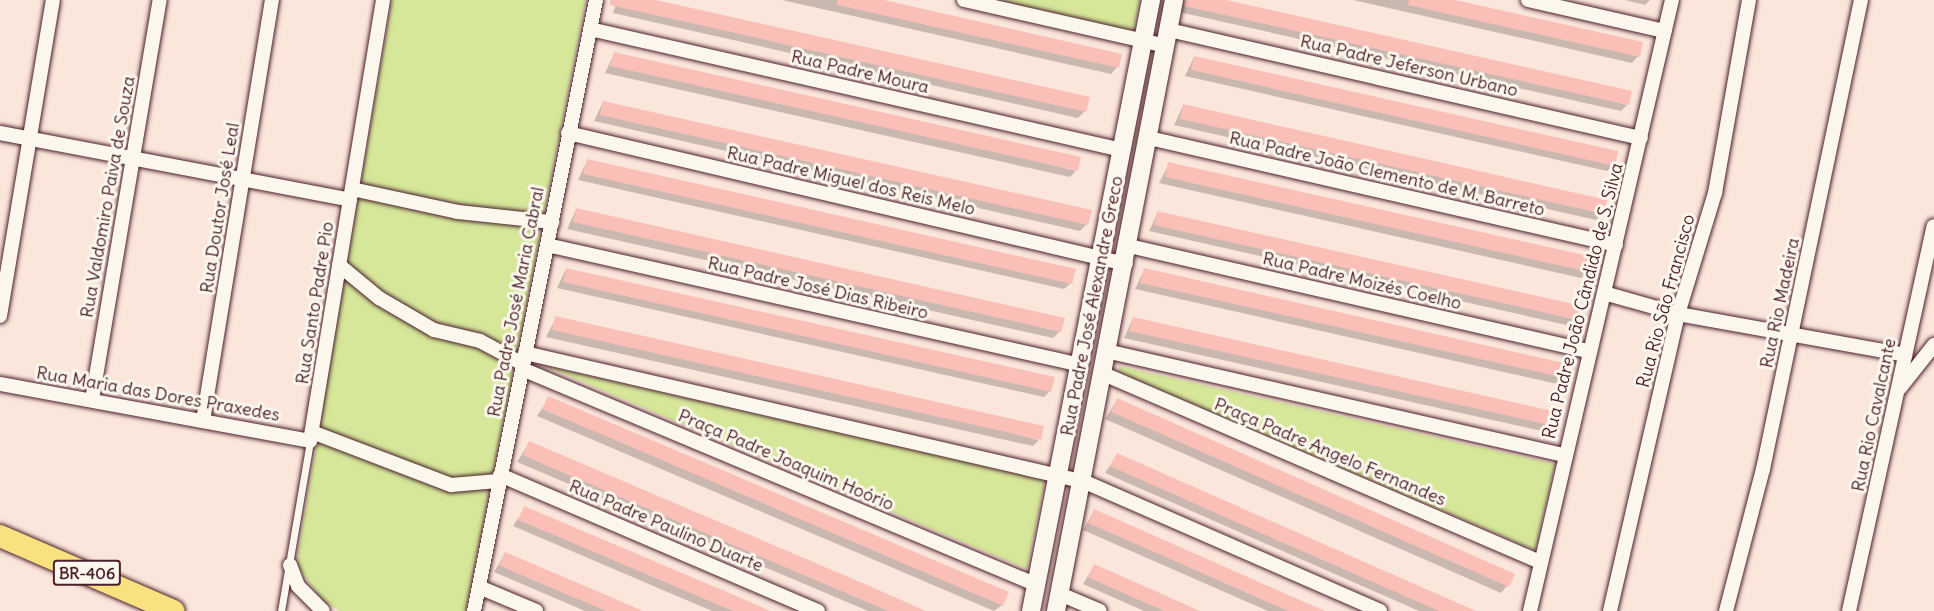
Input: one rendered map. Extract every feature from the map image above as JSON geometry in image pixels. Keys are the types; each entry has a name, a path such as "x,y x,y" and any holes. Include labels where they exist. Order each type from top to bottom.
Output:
{"main road":[{"name":"BR-406","path":"0,536 173,611"}],"street":[{"path":"0,316 53,0"},
{"name":"Rua Valdomiro Paiva de Souza","path":"92,400 160,0"},
{"name":"Rua Doutor José Leal","path":"203,421 272,0"},
{"name":"Rua Santo Padre Pio","path":"311,436 383,0"},
{"name":"Rua Padre José Maria Cabral","path":"474,611 596,0"},
{"name":"Rua Padre Jeferson Urbano","path":"964,0 1143,41 1167,38 1641,138"},
{"name":"Rua Padre José Alexandre Greco","path":"1031,611 1060,474 1151,0"},
{"name":"Rua Padre José Alexandre Greco","path":"1058,602 1106,375 1174,0"},
{"path":"1528,0 1665,31"},
{"name":"Rua Padre João Cândido de S. Silva","path":"1530,611 1587,351 1616,245 1672,0"},
{"name":"Rua Rio São Francisco","path":"1610,611 1678,314 1715,193 1749,0"},
{"name":"Rua Rio Madeira","path":"1726,611 1793,333 1861,0"},
{"name":"Rua Padre Moura","path":"590,29 1122,150"},
{"path":"0,133 242,179 458,212 552,222"},
{"name":"Rua Padre Miguel dos Reis Melo","path":"568,133 1101,258 1128,255"},
{"name":"Rua Padre João Clemento de M. Barreto","path":"1149,138 1616,245"},
{"name":"Rua Rio Cavalcante","path":"1849,611 1905,355 1928,276 1934,226"},
{"name":"Rua Padre José Dias Ribeiro","path":"547,245 1081,365"},
{"name":"Rua Padre Moizés Coelho","path":"1128,255 1587,351"},
{"path":"339,265 379,298 434,330 480,341 523,362"},
{"path":"1604,292 1678,314 1905,355"},
{"path":"1897,391 1934,345"},
{"name":"Praça Padre Angelo Fernandes","path":"1110,352 1564,455"},
{"name":"Praça Padre Joaquim Hoório","path":"523,362 1060,474 1085,482 1380,611"},
{"name":"Praça Padre Joaquim Hoório","path":"523,362 1037,585"},
{"name":"Praça Padre Angelo Fernandes","path":"1106,375 1540,562"},
{"name":"Rua Maria das Dores Praxedes","path":"0,384 203,421 311,436 451,485 499,478"},
{"name":"Rua Padre Paulino Duarte","path":"499,478 818,611"},
{"path":"290,565 298,586 323,611"},
{"path":"479,587 536,611"},
{"path":"1058,602 1100,611"}],"lane":[{"name":"Rua Santo Padre Pio","path":"281,611 311,436"}],"green space":[{"path":"392,0 586,0 466,611 339,611 322,600 296,565"},
{"path":"997,0 1140,0 1133,32"},
{"path":"542,365 1045,480 1027,569"},
{"path":"1119,366 1555,464 1535,550 1118,372"}],"building":[{"path":"610,0 656,0 1090,97 1086,112 610,5"},
{"path":"837,0 884,0 1122,54 1119,68 837,5"},
{"path":"1185,0 1226,0 1632,91 1629,105 1184,6"},
{"path":"1409,0 1455,0 1643,42 1640,57 1408,5"},
{"path":"614,52 1081,157 1078,171 610,66"},
{"path":"1194,56 1618,151 1615,166 1191,70"},
{"path":"603,101 1092,210 1088,225 600,115"},
{"path":"1183,104 1607,200 1604,214 1180,119"},
{"path":"587,159 1076,269 1072,284 583,174"},
{"path":"1168,162 1593,257 1589,272 1165,177"},
{"path":"576,208 1065,318 1061,332 573,222"},
{"path":"1157,211 1582,306 1578,320 1154,225"},
{"path":"566,268 1055,377 1051,392 563,282"},
{"path":"1144,268 1568,364 1565,378 1140,283"},
{"path":"555,316 1044,426 1041,440 552,330"},
{"path":"1133,317 1557,412 1554,426 1129,331"},
{"path":"548,396 1009,592 1003,606 542,409"},
{"path":"1117,398 1515,574 1509,587 1111,412"},
{"path":"529,441 926,611 888,611 538,462 523,455"},
{"path":"1117,453 1476,611 1439,611 1270,537 1110,466"},
{"path":"524,506 770,611 733,611 518,520"},
{"path":"1094,509 1325,611 1288,611 1088,523"},
{"path":"505,552 643,611 606,611 514,572 499,565"},
{"path":"1094,564 1200,611 1164,611 1103,584 1088,577"}]}
